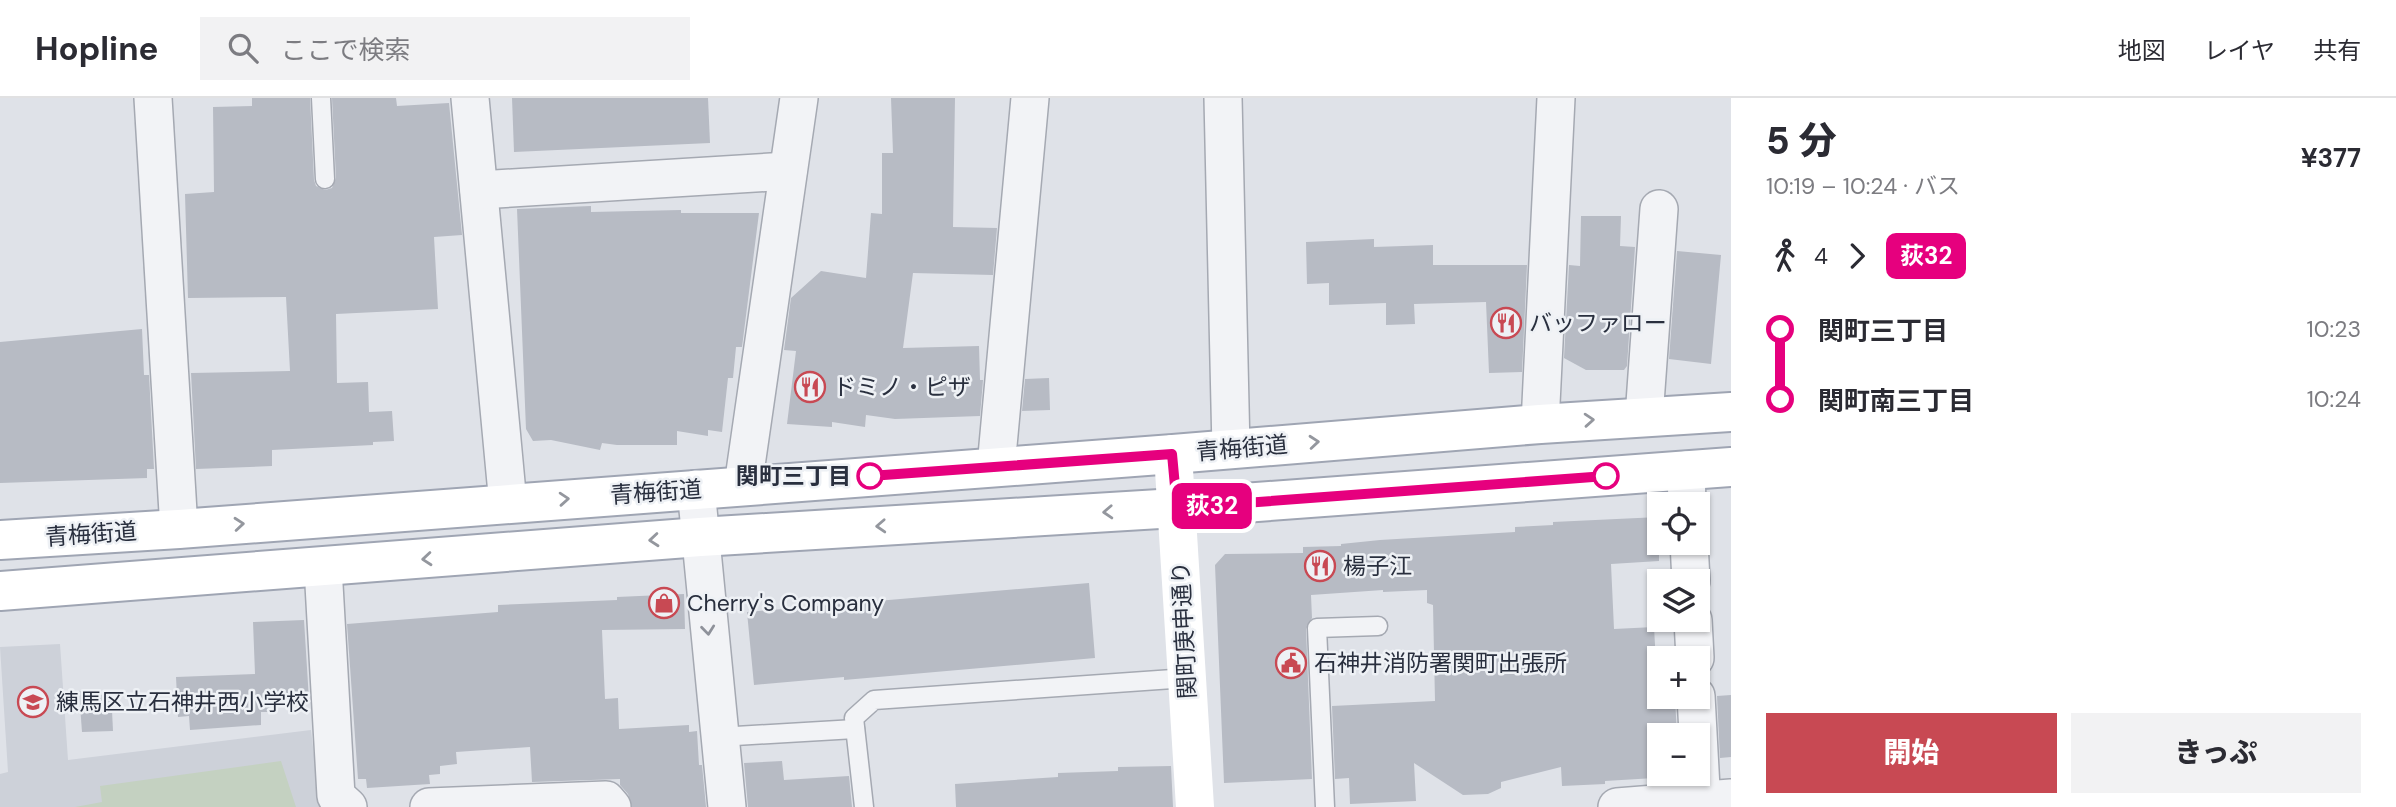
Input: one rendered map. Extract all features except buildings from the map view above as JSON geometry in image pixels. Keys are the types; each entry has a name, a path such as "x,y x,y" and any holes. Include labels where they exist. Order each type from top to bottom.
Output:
{"main road":[{"name":"青梅街道","path":"0,540 179,529 1540,424 1731,412"},
{"name":"関町庚申通り","path":"1172,454 1195,807"},
{"name":"青梅街道","path":"0,591 700,537 1177,508 1687,487 1731,467"}],"street":[{"path":"153,98 179,529"},
{"path":"470,98 508,504"},
{"path":"743,486 799,98"},
{"path":"996,467 1030,98"},
{"path":"1223,98 1231,449"},
{"path":"1540,424 1556,98"},
{"path":"479,190 788,171"},
{"path":"1644,417 1659,209"},
{"path":"696,489 727,807"},
{"path":"323,567 336,796 348,807"},
{"path":"1617,807 1711,802 1698,709"},
{"path":"429,807 606,800 612,807"}],"lane":[{"path":"321,98 326,179"},
{"path":"1325,807 1317,628 1378,626"},
{"path":"864,807 855,718 874,700 1187,678"},
{"path":"719,737 855,729"}],"shaded area":[{"name":"練馬区立石神井西小学校","path":"60,644 68,760 311,730 320,807 0,807 0,774 8,772 0,647"}],"green space":[{"path":"281,761 296,807 75,807 102,802 100,786"}],"bus line":[{"name":"荻32","path":"870,476 1172,454 1177,508 1606,476"}],"place":[{"name":"バッファロー","path":"1506,323"},
{"name":"ドミノ・ピザ","path":"810,387"},
{"name":"関町三丁目","path":"870,476"},
{"name":"楊子江","path":"1320,566"},
{"name":"Cherry's Company","path":"664,603"},
{"name":"石神井消防署関町出張所","path":"1291,663"},
{"name":"練馬区立石神井西小学校","path":"33,702"}]}
